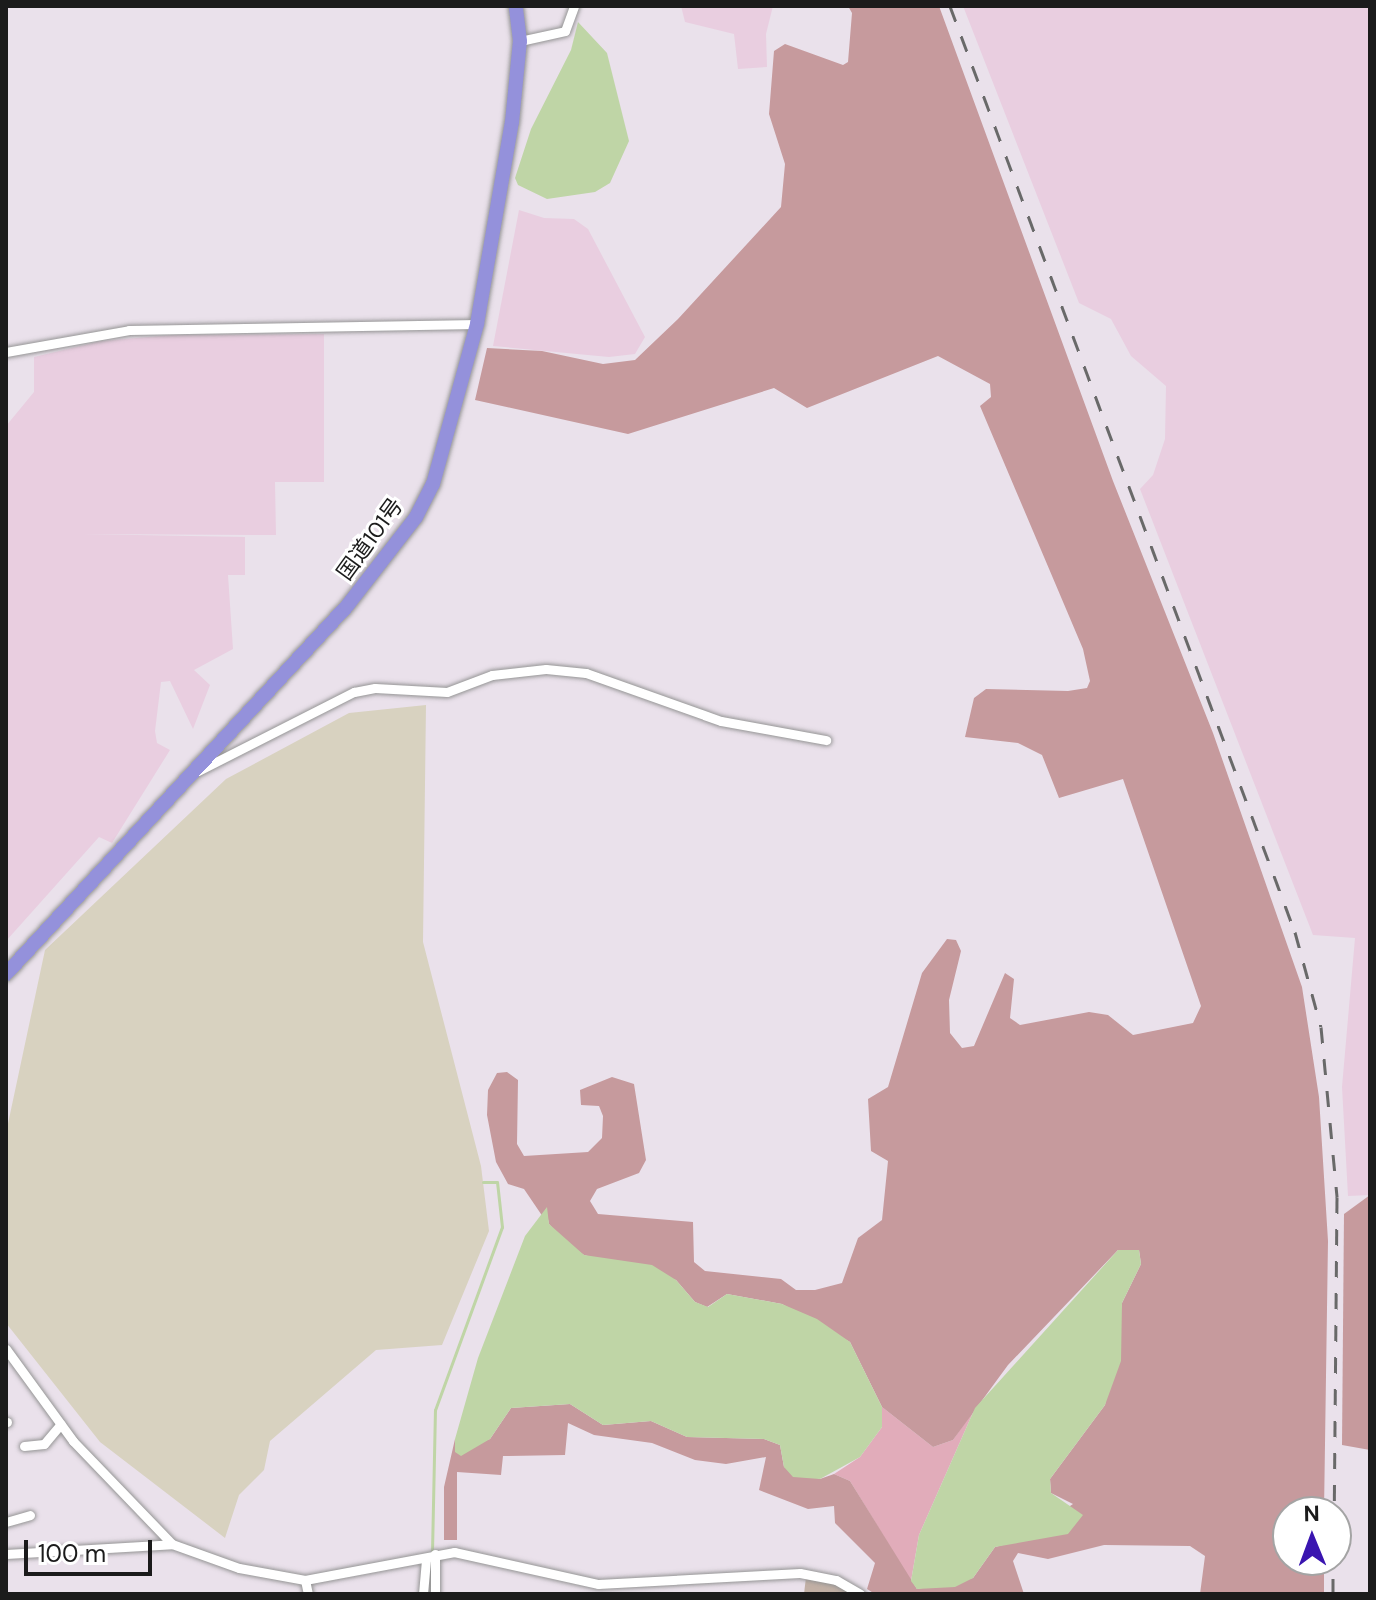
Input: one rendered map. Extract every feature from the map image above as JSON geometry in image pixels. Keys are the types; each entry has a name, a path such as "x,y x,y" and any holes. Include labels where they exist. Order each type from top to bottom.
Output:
{"highway":[{"name":"国道101号","path":"6,974 347,606 416,517 443,463 477,324 512,122 520,41 516,6"}],"street":[{"path":"520,41 565,31 574,6"},
{"path":"6,352 129,330 477,324"},
{"path":"195,772 354,692 375,688 447,692 492,675 546,669 586,673 721,721 826,740"},
{"path":"6,1349 61,1424 172,1544"},
{"path":"24,1446 44,1444 61,1424"},
{"path":"6,1522 30,1515"},
{"path":"6,1554 172,1544 239,1568 305,1580 430,1556 513,1561 598,1584 800,1573 836,1580 860,1594"},
{"path":"423,1594 430,1556"},
{"path":"430,1556 435,1594"},
{"path":"305,1580 308,1594"}],"shaded area":[{"path":"681,6 773,6 766,34 767,67 738,69 734,34 685,22"},
{"path":"848,6 939,6 1113,481 1213,733 1302,987 1319,1097 1328,1241 1324,1496 1272,1496 1272,1576 1324,1576 1324,1594 1200,1594 1205,1556 1190,1546 1104,1545 1048,1559 1018,1553 1013,1561 1024,1594 875,1594 867,1589 875,1563 835,1523 834,1506 808,1509 759,1490 766,1457 726,1464 695,1460 652,1443 594,1435 568,1423 565,1455 503,1456 501,1475 457,1472 457,1540 444,1540 444,1487 455,1439 455,1452 490,1439 511,1408 570,1404 603,1425 651,1421 687,1437 764,1439 780,1445 784,1467 820,1479 834,1474 850,1481 917,1589 973,1578 995,1547 1018,1541 1073,1504 1051,1493 1050,1479 1105,1405 1122,1303 1141,1264 1139,1250 1118,1250 1008,1365 953,1440 933,1447 882,1407 850,1342 782,1304 727,1294 707,1307 695,1302 676,1280 584,1255 564,1241 549,1224 546,1209 543,1217 524,1189 508,1184 496,1162 487,1115 488,1090 497,1073 507,1072 518,1080 517,1144 524,1156 588,1152 602,1138 603,1116 599,1106 581,1105 580,1090 612,1077 634,1084 646,1160 639,1173 597,1189 590,1201 598,1214 693,1222 694,1262 705,1271 781,1279 796,1290 815,1290 842,1283 858,1238 882,1220 888,1161 871,1151 868,1099 888,1087 922,973 947,939 956,940 961,951 949,1000 950,1033 962,1048 974,1046 1005,973 1014,979 1010,1018 1020,1025 1089,1012 1108,1015 1133,1035 1193,1023 1201,1006 1123,779 1059,798 1042,755 1018,743 965,737 974,698 986,689 1068,691 1087,688 1090,681 1083,649 980,406 991,397 990,384 938,356 807,408 774,388 628,434 475,400 487,348 542,351 603,364 635,360 678,319 781,207 785,164 769,114 774,51 785,44 843,65 848,62 852,13"},
{"path":"963,6 1370,6 1370,1195 1348,1196 1342,1087 1355,938 1313,935 1140,489 1153,475 1165,439 1166,386 1131,356 1111,319 1079,303"},
{"path":"578,22 607,53 629,141 610,183 595,192 547,199 518,185 515,178 531,129 571,50"},
{"path":"519,210 544,218 574,219 588,229 645,337 635,354 609,357 493,346"},
{"path":"324,334 324,482 275,482 276,535 82,534 245,537 245,575 228,575 233,649 194,670 210,685 193,729 170,681 161,682 155,731 157,743 170,750 112,843 99,837 6,941 6,426 34,392 34,357 101,341 172,335"},
{"path":"426,705 423,942 481,1166 489,1231 442,1345 376,1350 270,1441 264,1470 239,1495 225,1538 100,1442 6,1323 6,1133 45,950 226,779 349,713"},
{"path":"1370,1195 1370,1450 1342,1445 1344,1214"},
{"path":"547,1207 549,1224 584,1255 652,1265 676,1280 695,1302 708,1307 727,1294 782,1304 817,1319 850,1342 882,1407 882,1427 860,1457 820,1479 793,1477 784,1467 780,1445 764,1439 687,1437 651,1421 603,1425 570,1404 511,1408 490,1439 461,1456 455,1452 455,1439 478,1358 525,1236"},
{"path":"1118,1250 1139,1250 1141,1264 1122,1303 1121,1361 1105,1405 1050,1479 1051,1493 1083,1515 1068,1534 995,1547 973,1578 955,1587 917,1589 911,1581 919,1535 975,1408"},
{"path":"882,1407 933,1447 953,1440 975,1408 919,1535 911,1581 850,1481 834,1474 860,1457 882,1427"},
{"path":"806,1577 837,1584 854,1594 804,1594"}],"waterway":[{"path":"432,1552 435,1410 502,1227 497,1182 483,1182"}],"railway":[{"path":"950,6 1295,932 1321,1027 1337,1197 1334,1496"},
{"path":"1333,1576 1333,1594"}]}
